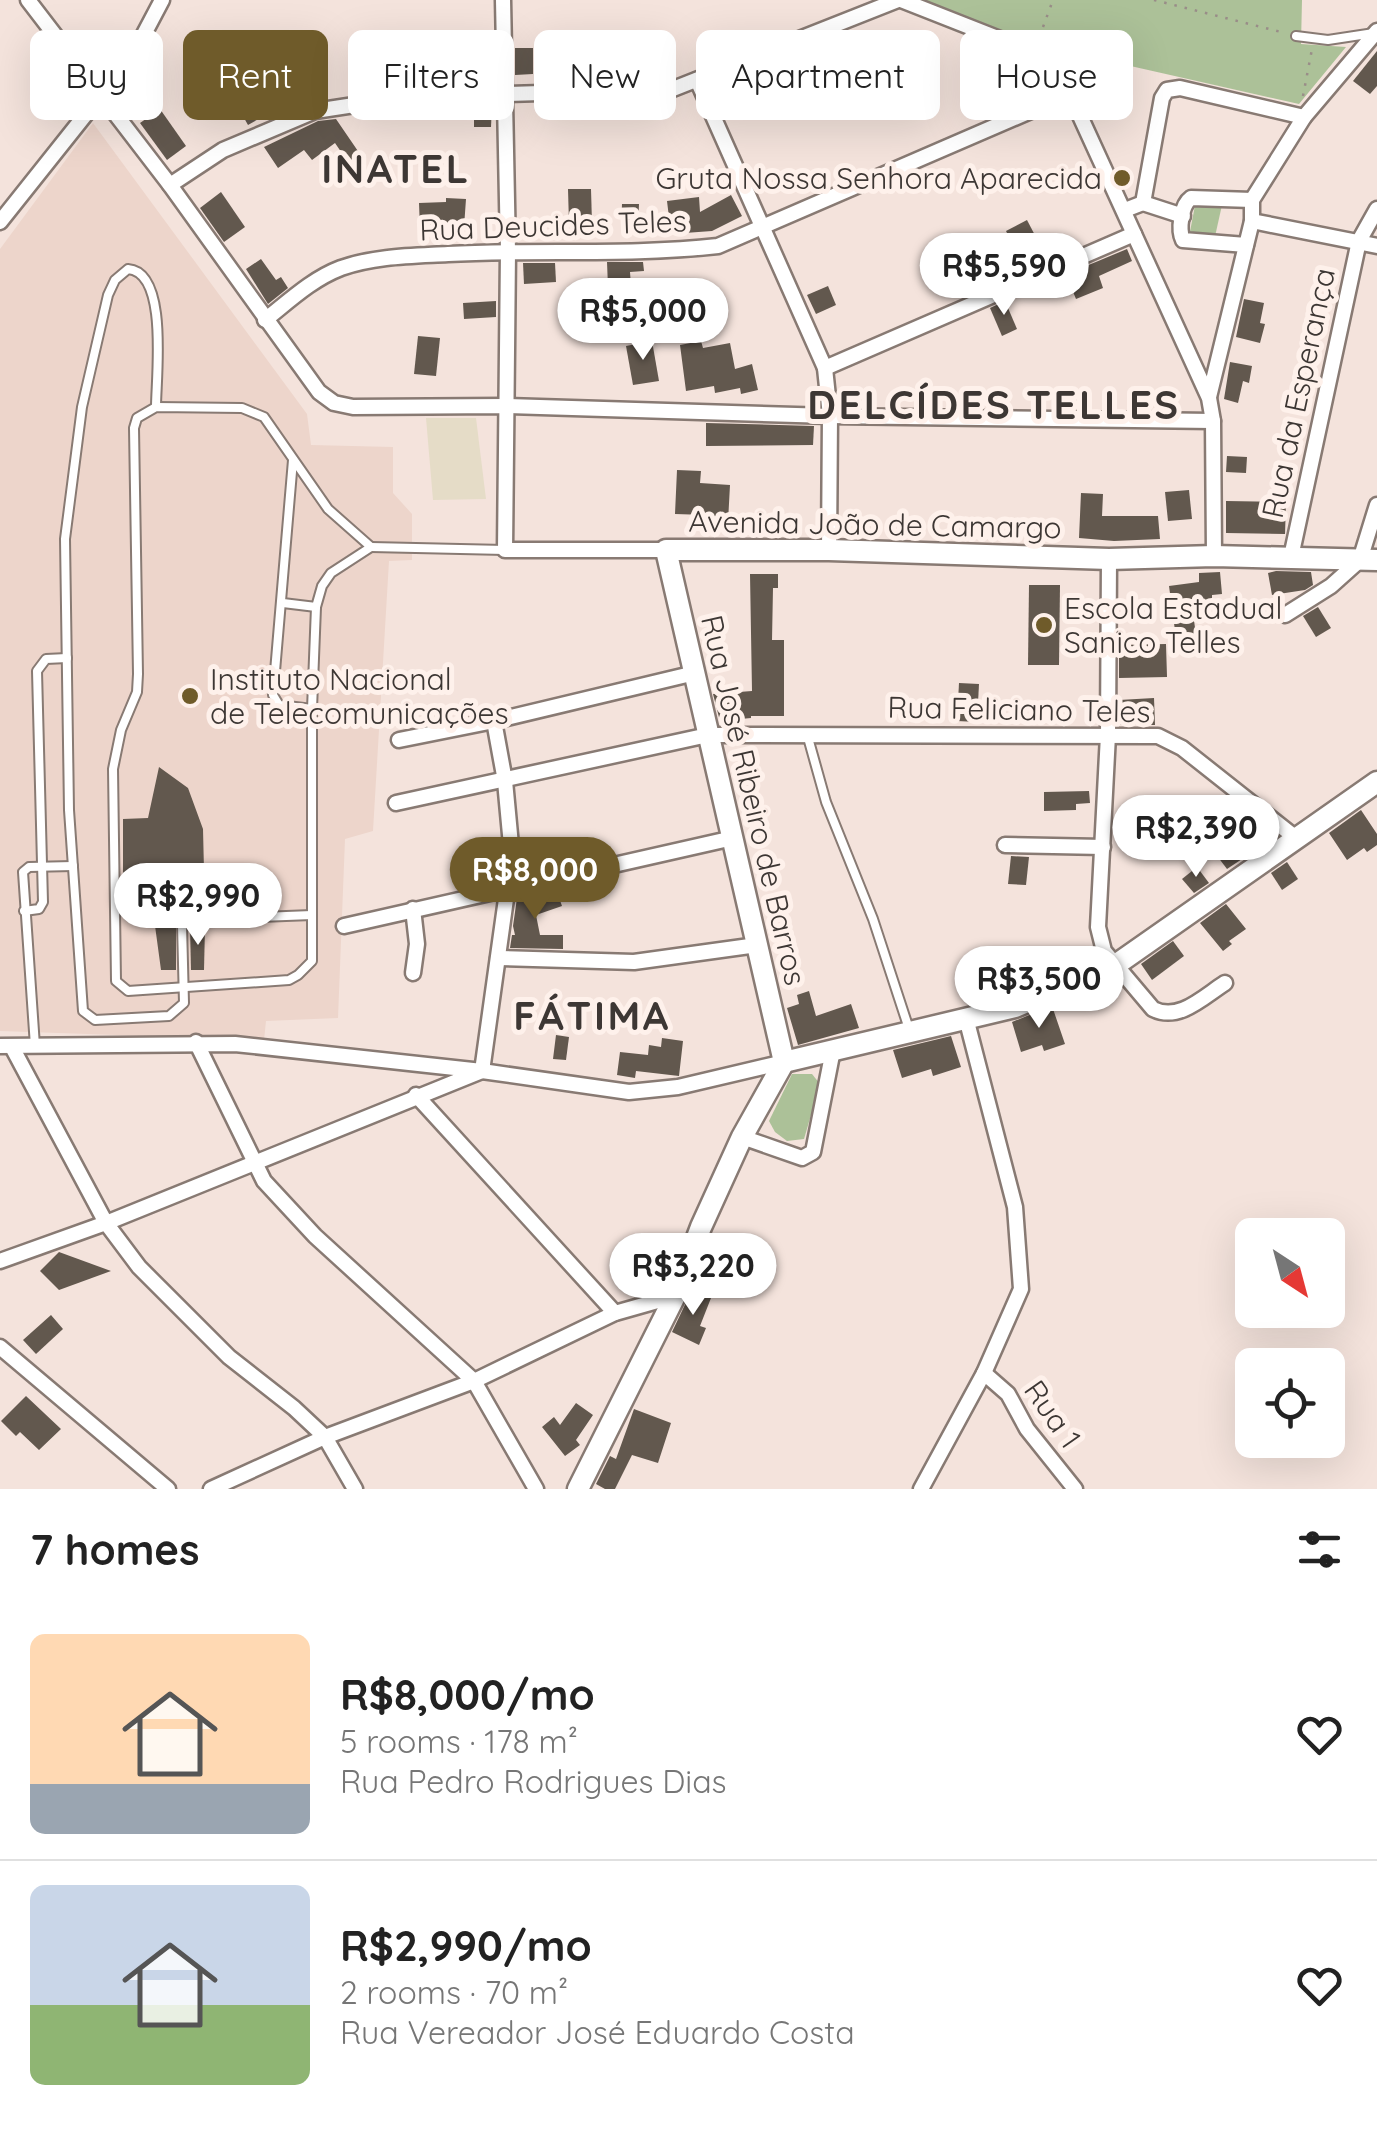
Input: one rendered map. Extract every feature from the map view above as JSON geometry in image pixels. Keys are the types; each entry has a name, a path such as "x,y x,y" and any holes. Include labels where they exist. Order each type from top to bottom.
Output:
{"main road":[{"name":"Avenida João de Camargo","path":"666,550 1369,560"},
{"name":"Rua José Ribeiro de Barros","path":"666,550 784,1062"},
{"path":"578,1489 676,1296 742,1137 784,1062 1036,1000 1117,964 1377,782"}],"street":[{"path":"28,0 51,30"},
{"path":"146,30 162,0"},
{"path":"503,0 504,30"},
{"path":"823,30 899,0 976,30"},
{"path":"1209,398 1252,221 1252,200 1304,117 1376,32"},
{"path":"514,94 673,89 696,80"},
{"path":"1143,203 1162,98 1167,90 1180,88 1304,117"},
{"path":"170,185 224,150 315,111 348,106"},
{"path":"0,222 83,120"},
{"path":"120,120 319,392 334,403 353,407 505,406 830,416 1213,421"},
{"path":"504,550 506,120"},
{"path":"715,120 825,368 830,416 830,550"},
{"name":"Rua Deucides Teles","path":"265,320 310,284 367,260 508,251 681,250 718,246 1009,120"},
{"path":"1082,120 1209,398 1213,421 1214,556"},
{"path":"1246,246 1183,240 1183,216 1185,203 1191,198 1252,200"},
{"path":"1125,210 1143,203 1183,216"},
{"name":"Rua da Esperança","path":"1291,557 1358,241 1377,208"},
{"path":"1252,221 1377,246"},
{"path":"825,368 1134,234"},
{"path":"1284,615 1369,560 1377,506"},
{"name":"Avenida João de Camargo","path":"504,550 666,550"},
{"path":"1109,559 1108,734 1098,926 1104,951 1153,1009 1164,1015 1183,1011 1225,983"},
{"path":"399,740 695,673"},
{"path":"482,1071 512,856 506,781 494,721"},
{"name":"Rua Feliciano Teles","path":"396,803 708,735 1108,734 1158,736 1182,748 1296,838"},
{"path":"344,926 733,838"},
{"path":"1006,845 1104,847"},
{"path":"413,909 417,944 413,973"},
{"path":"498,958 634,962 758,945"},
{"path":"921,1489 984,1373 1021,1289 1015,1207 966,1018"},
{"path":"196,1042 264,1181 315,1236 474,1381 536,1489"},
{"path":"6,1046 196,1042 273,1047 629,1092 651,1091 784,1062"},
{"path":"6,1046 106,1223 165,1296 229,1357 325,1437 355,1489"},
{"path":"742,1137 802,1158 813,1152 833,1050"},
{"path":"0,1261 106,1223 482,1071"},
{"path":"416,1095 615,1313"},
{"path":"211,1489 325,1437 474,1381 615,1313 676,1296"},
{"path":"0,1347 168,1489"},
{"name":"Rua 1","path":"984,1373 1008,1394 1027,1429 1075,1489"}],"lane":[{"path":"1296,36 1338,40 1376,32"},
{"path":"156,407 155,299 145,278 136,270 128,270 115,280 108,295 74,456 65,539 73,866 81,1005 85,1014 95,1020 169,1016 182,1007 182,924 186,920 312,915"},
{"path":"156,407 254,411 274,427 293,460 328,508 371,547 331,573 316,606 312,961 289,980 128,991 120,987 114,970 113,768 121,730 137,692 137,418 156,407"},
{"path":"293,460 274,700 287,707 312,709"},
{"name":"Avenida João de Camargo","path":"371,547 504,550"},
{"path":"283,603 316,606"},
{"path":"24,911 39,909 43,902 36,671 46,660 67,658"},
{"path":"807,734 826,802 873,918 910,1032"},
{"path":"35,1047 23,872 29,867 73,866"}],"path":[{"path":"1043,28 1054,0"},
{"path":"1154,0 1296,36"},
{"path":"1304,117 1302,102 1314,39"}],"shaded area":[{"name":"Instituto Nacional de Telecomunicações","path":"93,123 307,414 311,445 393,447 393,493 412,514 412,560 389,561 373,831 345,839 338,1018 266,1021 264,1040 0,1031 0,249"},
{"path":"426,418 476,418 486,499 433,500"}],"green space":[{"path":"924,0 1302,0 1301,44 1346,47 1299,104 1133,67 1133,30 1001,30"},
{"path":"1196,200 1222,205 1214,241 1189,237"},
{"path":"792,1074 812,1074 820,1084 804,1139 787,1141 769,1121"}],"building":[{"path":"515,48 533,48 533,74 515,75"},
{"path":"1377,51 1377,86 1370,94 1353,81"},
{"path":"163,113 186,146 167,160 140,123 163,120"},
{"path":"336,119 362,157 350,165 335,143 312,160 304,150 278,168 264,147 318,121"},
{"path":"474,120 491,120 491,127 474,127"},
{"path":"568,189 591,189 592,223 569,224"},
{"path":"221,192 245,227 224,242 200,208"},
{"path":"731,195 742,216 712,231 671,234 667,201 699,197 700,212"},
{"path":"446,198 466,199 464,227 420,230 419,203 446,202"},
{"path":"622,204 639,204 638,228 621,227"},
{"path":"1027,220 1039,243 1018,254 1006,231"},
{"path":"1127,249 1132,261 1099,276 1103,288 1076,299 1069,282 1082,276 1079,269"},
{"path":"261,259 276,280 281,277 288,288 268,304 246,269"},
{"path":"607,262 643,262 644,271 630,272 631,286 608,287"},
{"path":"523,263 555,263 556,282 524,284"},
{"path":"828,286 836,305 816,314 807,295"},
{"path":"1244,299 1264,303 1260,323 1265,324 1260,343 1236,337"},
{"path":"496,301 496,317 464,319 463,303"},
{"path":"1005,301 1017,329 1002,336 990,308"},
{"path":"418,336 440,338 436,376 414,374"},
{"path":"652,341 659,381 633,385 626,346"},
{"path":"701,341 703,348 730,343 735,369 752,364 758,390 741,394 740,388 715,393 714,386 686,391 680,345"},
{"path":"1230,362 1252,366 1249,383 1243,381 1238,403 1224,399"},
{"path":"706,423 814,426 813,445 706,446"},
{"path":"1227,456 1247,457 1246,473 1226,472"},
{"path":"677,470 701,471 700,483 730,485 728,522 705,521 706,515 675,514"},
{"path":"1189,490 1192,519 1168,521 1165,492"},
{"path":"1081,493 1103,494 1102,516 1158,516 1160,539 1079,538"},
{"path":"1226,501 1286,502 1285,534 1226,533"},
{"path":"1220,572 1222,594 1212,595 1212,605 1192,606 1196,635 1176,638 1169,586 1199,582 1199,573"},
{"path":"1311,572 1313,585 1272,595 1268,573"},
{"path":"750,574 778,574 778,588 773,588 772,640 784,640 784,716 720,721 713,694 752,691"},
{"name":"Escola Estadual Sanico Telles","path":"1029,585 1060,585 1059,665 1028,665"},
{"path":"1318,607 1331,628 1316,637 1303,616"},
{"path":"1166,644 1167,677 1119,678 1119,645"},
{"path":"959,683 979,684 977,722 957,721"},
{"path":"1154,698 1155,725 1119,725 1119,700"},
{"path":"159,767 188,788 203,829 205,912 183,913 176,921 176,970 161,970 153,911 123,916 123,819 148,818"},
{"path":"1089,791 1090,803 1076,804 1076,810 1044,811 1044,792"},
{"path":"1361,810 1377,834 1377,845 1367,852 1364,848 1347,860 1329,833"},
{"path":"1229,816 1254,851 1227,869 1202,836"},
{"path":"1011,856 1029,857 1026,885 1008,884"},
{"path":"1287,862 1298,879 1282,890 1271,873"},
{"path":"1197,867 1209,883 1194,893 1182,879"},
{"path":"556,889 562,906 536,915 540,935 563,935 563,949 510,948 515,935 517,898"},
{"path":"1226,904 1246,929 1229,941 1232,944 1223,951 1200,923"},
{"path":"190,927 205,927 204,970 191,970"},
{"path":"1173,941 1184,956 1152,980 1141,964"},
{"path":"809,991 816,1016 851,1004 859,1028 798,1045 787,1008 799,1004 797,995"},
{"path":"1052,1006 1065,1044 1044,1051 1042,1045 1021,1052 1012,1022"},
{"path":"556,1035 569,1037 566,1060 553,1059"},
{"path":"951,1036 961,1067 933,1076 931,1069 902,1078 893,1050"},
{"path":"662,1038 683,1041 679,1076 636,1071 635,1078 617,1075 620,1052 648,1055 649,1045 661,1047"},
{"path":"646,1239 665,1262 649,1275 630,1251"},
{"path":"708,1246 745,1258 739,1279 701,1267"},
{"path":"59,1252 111,1271 59,1290 40,1271"},
{"path":"692,1290 711,1298 700,1326 706,1328 699,1345 672,1332"},
{"path":"51,1315 63,1329 36,1354 23,1340"},
{"path":"26,1396 61,1429 39,1450 1,1421"},
{"path":"576,1403 593,1415 576,1440 580,1445 565,1456 542,1427 554,1417 560,1425"},
{"path":"634,1409 671,1423 658,1463 632,1455 615,1489 605,1489 596,1484 610,1456 616,1459"}],"place":[{"name":"Gruta Nossa Senhora Aparecida","path":"1122,178"},
{"name":"Escola Estadual Sanico Telles","path":"1044,625"},
{"name":"Instituto Nacional de Telecomunicações","path":"190,696"}],"district":[{"name":"INATEL","path":"396,168"},
{"name":"DELCÍDES TELLES","path":"994,404"},
{"name":"FÁTIMA","path":"592,1015"}]}
